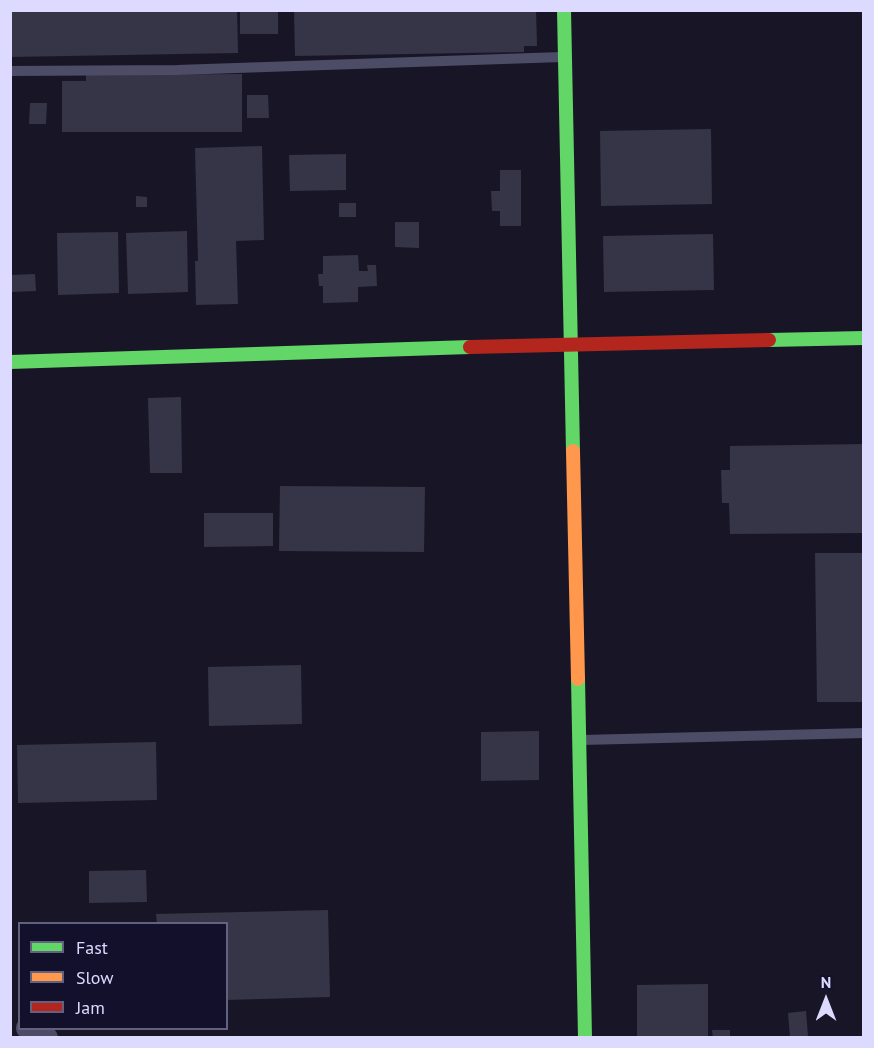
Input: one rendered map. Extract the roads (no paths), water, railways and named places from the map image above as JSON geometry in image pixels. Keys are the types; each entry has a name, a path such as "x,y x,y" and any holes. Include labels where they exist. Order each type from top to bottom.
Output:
{"street":[{"path":"564,10 585,1038"},
{"path":"10,362 570,344 864,338"},
{"path":"29,1030 47,1038"}],"lane":[{"path":"10,71 177,70 565,57"},
{"path":"579,740 864,733"}]}
